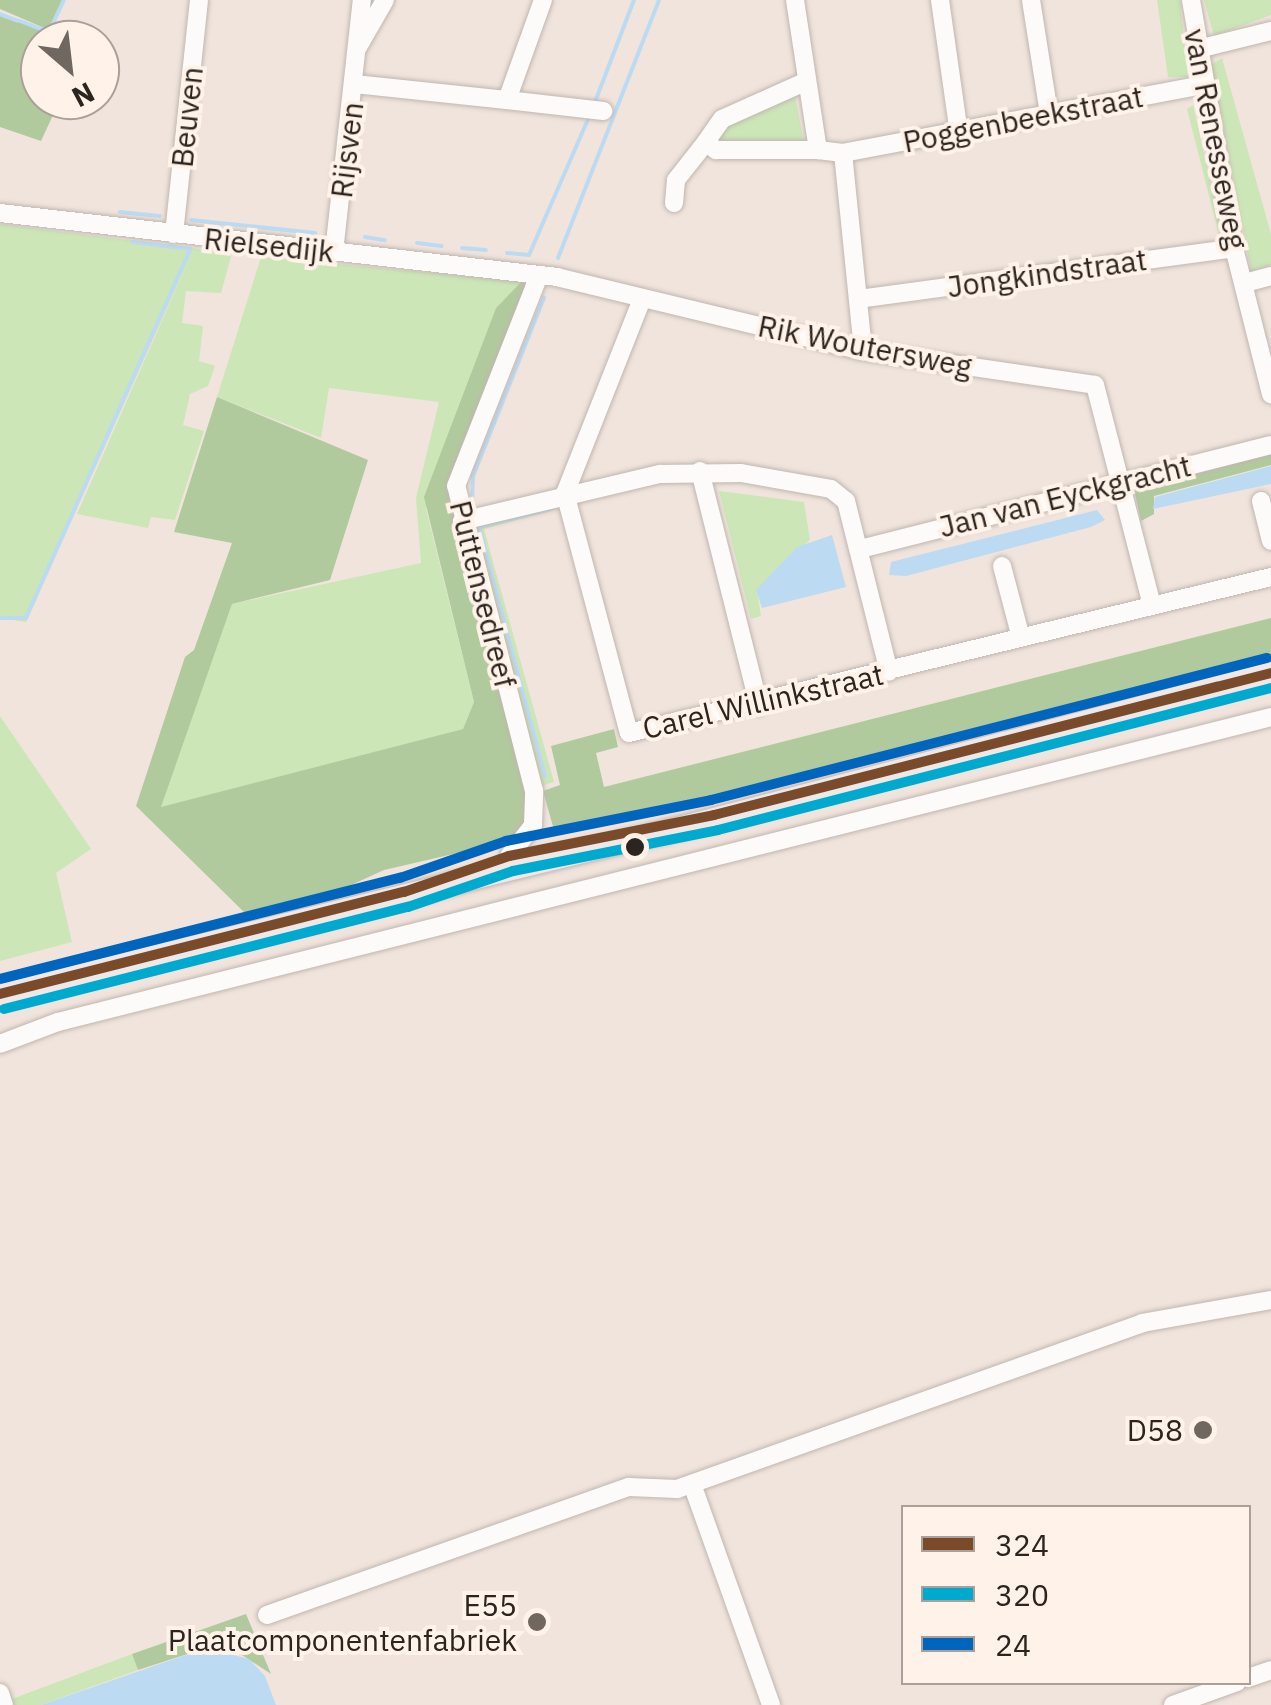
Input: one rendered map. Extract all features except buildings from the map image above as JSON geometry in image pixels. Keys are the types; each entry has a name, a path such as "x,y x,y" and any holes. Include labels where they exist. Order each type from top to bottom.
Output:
{"main road":[{"path":"0,994 166,945 404,892 1271,673"},
{"path":"404,892 509,856 714,815"}],"street":[{"name":"Beuven","path":"174,234 199,0"},
{"name":"Rijsven","path":"334,252 362,0"},
{"name":"Rijsven","path":"357,49 385,0"},
{"path":"507,100 543,0"},
{"path":"796,0 818,150"},
{"path":"940,0 959,132"},
{"path":"1031,0 1050,114"},
{"name":"van Renesseweg","path":"1191,0 1234,248 1271,394"},
{"path":"1198,49 1271,31"},
{"path":"674,203 676,180 722,119 807,81"},
{"path":"354,84 603,110"},
{"name":"Poggenbeekstraat","path":"706,142 716,150 818,150 843,154 1203,85"},
{"path":"843,154 864,351"},
{"name":"Rielsedijk","path":"0,213 539,276"},
{"name":"Jongkindstraat","path":"860,299 1234,248"},
{"name":"Rik Woutersweg","path":"539,276 864,351 1094,385 1120,481"},
{"name":"Puttensedreef","path":"509,856 533,825 534,790 462,521 458,476 539,276"},
{"path":"1245,282 1271,276"},
{"path":"565,494 642,298"},
{"name":"Jan van Eyckgracht","path":"860,548 1271,445"},
{"path":"462,521 565,494 700,471 832,489 846,501 890,672"},
{"path":"700,471 758,706"},
{"path":"1120,481 1152,605"},
{"name":"Carel Willinkstraat","path":"565,494 629,733 758,706 1271,577"},
{"path":"1261,501 1271,541"},
{"path":"1002,566 1021,638"},
{"path":"0,1044 58,1022 1271,717"},
{"path":"267,1615 629,1487 692,1484 1142,1322 1271,1300"},
{"path":"692,1484 771,1705"},
{"path":"1173,1705 1229,1685"},
{"path":"0,1693 4,1705"}],"green space":[{"path":"0,0 64,0 54,20 26,20 0,9"},
{"path":"1157,0 1180,0 1188,77 1168,77"},
{"path":"1204,0 1271,0 1271,15 1214,36"},
{"path":"0,14 20,22 20,120 51,120 41,141 0,127"},
{"path":"1222,58 1271,234 1271,265 1251,271 1211,65"},
{"path":"795,95 804,144 718,142 714,132"},
{"path":"1193,105 1222,232 1219,235 1187,109"},
{"path":"0,224 232,253 221,293 186,291 182,323 203,326 199,361 215,366 208,386 190,394 183,425 204,431 175,520 151,517 148,528 77,514 190,257 26,622 0,618"},
{"path":"261,257 522,281 496,308 426,509 474,702 463,729 160,808 232,604 421,563 416,498 439,402 329,388 321,438 217,397"},
{"path":"522,281 526,286 451,477 449,497 530,802 519,839 384,870 338,891 245,913 136,806 185,657 194,650 232,543 174,532 217,397 368,460 330,580 232,604 161,807 463,729 474,702 424,497 496,308"},
{"path":"1271,454 1271,465 1154,496 1154,514 1141,521 1134,490"},
{"path":"719,491 804,502 810,540 757,590 761,616 751,619"},
{"path":"553,503 558,509 484,529 554,782 541,786 472,528"},
{"path":"1271,618 1271,657 702,800 554,830 543,791 560,785 551,746 614,729 618,747 596,753 604,787"},
{"path":"0,716 91,849 56,873 72,942 0,961"},
{"path":"246,1614 271,1674 239,1653 206,1648 138,1670 132,1654"},
{"path":"132,1654 138,1670 41,1705 14,1705 12,1699"}],"water":[{"path":"1271,466 1271,484 1153,509 1155,497"},
{"path":"1097,510 1105,520 1091,527 906,576 889,575 891,562"},
{"path":"832,535 846,587 762,608 756,590 797,547"},
{"path":"206,1648 249,1659 265,1676 276,1705 41,1705"}],"waterway":[{"path":"55,20 64,0"},
{"path":"595,102 634,0"},
{"path":"558,258 659,0"},
{"path":"0,14 18,21"},
{"path":"507,253 529,255 589,117"},
{"path":"120,212 160,216"},
{"path":"191,220 315,233"},
{"path":"365,237 385,240"},
{"path":"0,618 26,618 190,249 132,242"},
{"path":"417,243 442,246"},
{"path":"462,248 486,250"},
{"path":"472,506 473,476 544,298"},
{"path":"545,776 479,527 551,509"}],"transit line":[{"name":"24","path":"0,979 400,878 506,841 711,800 1267,658"},
{"name":"324","path":"0,994 404,892 509,856 714,815 1271,673"},
{"name":"320","path":"4,1009 408,907 513,871 718,830 1271,688"}],"place":[{"name":"D58","path":"1203,1430"},
{"name":"E55 Plaatcomponentenfabriek","path":"537,1622"}]}
